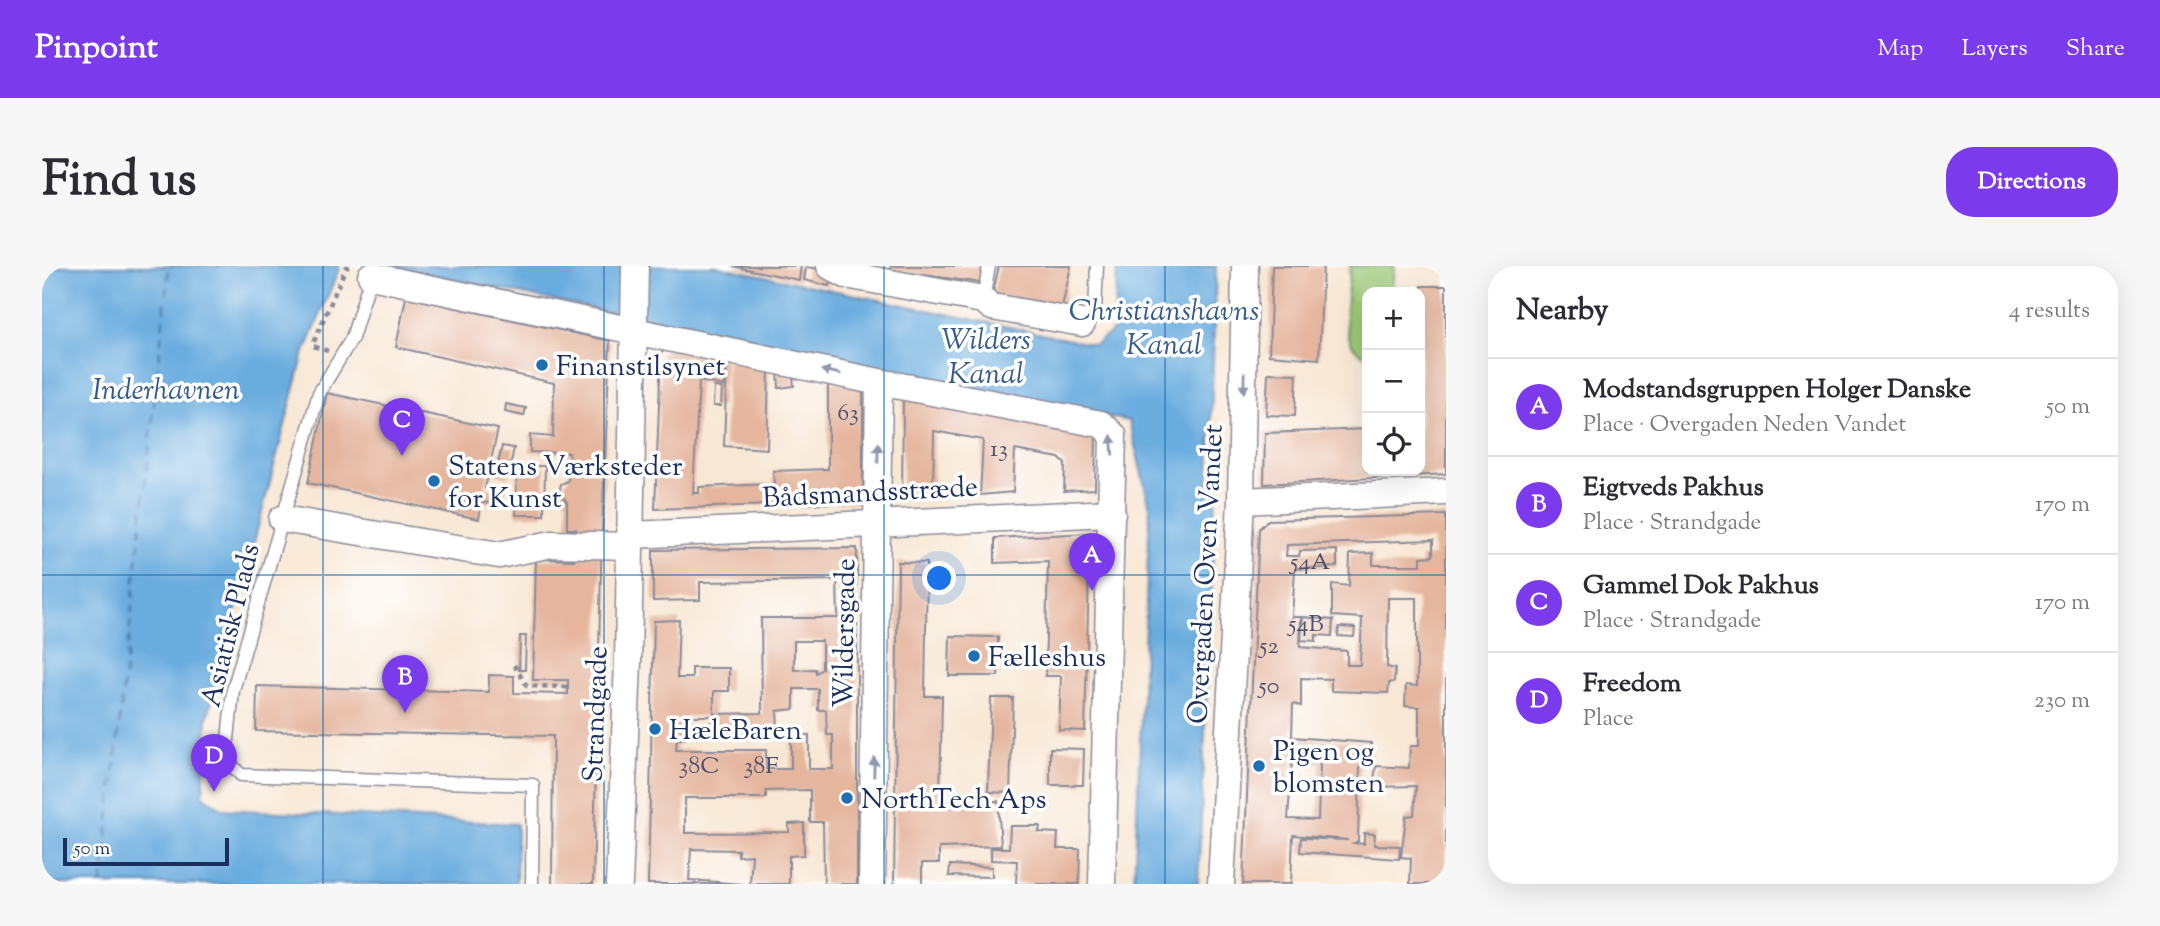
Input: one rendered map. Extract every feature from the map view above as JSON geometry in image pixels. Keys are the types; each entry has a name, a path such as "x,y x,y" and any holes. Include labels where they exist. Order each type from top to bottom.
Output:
{"street":[{"name":"Strandgade","path":"619,884 635,266"},
{"path":"830,266 846,275 879,274 983,300 992,307 1082,323"},
{"name":"Overgaden Oven Vandet","path":"1221,884 1241,502 1245,266"},
{"path":"371,276 879,382 1101,424 1113,435 1102,884"},
{"name":"Wildersgade","path":"872,884 879,382"},
{"path":"1241,502 1446,492"},
{"name":"Bådsmandsstræde","path":"630,540 876,522 1112,513"},
{"path":"282,519 499,555 552,544 630,540"}],"lane":[{"path":"983,300 989,266"},
{"path":"1082,323 1095,310 1097,266"},
{"name":"Asiatisk Plads","path":"371,276 352,338 319,393 233,690 226,759 241,775 533,785 532,884"}],"path":[{"path":"314,342 346,267 361,269 371,276"},
{"path":"514,665 527,686 568,687"}],"green space":[{"path":"1350,266 1394,266 1392,287 1362,287 1362,354 1351,342 1347,330"}],"water":[{"name":"Inderhavnen","path":"42,266 340,266 303,357 207,719 203,795 222,809 517,824 516,884 42,884"},
{"path":"389,266 717,266 1095,345 1114,330 1117,266 1216,266 1209,485 1216,492 1198,884 1134,884 1150,507 1129,421"}],"building":[{"path":"732,266 801,266 799,280"},
{"path":"891,266 984,266 981,283 890,270"},
{"path":"999,266 1071,266 1061,312 992,297"},
{"path":"1272,266 1323,266 1319,359 1269,355"},
{"path":"806,267 819,269 831,278 829,286 804,280"},
{"path":"1446,286 1446,474 1425,475 1425,287 1422,287"},
{"path":"406,297 610,341 593,884 552,884 553,736 256,731 257,686 489,692 489,675 514,676 514,693 568,694 568,680 533,680 536,559 574,560 576,529 567,529 567,502 559,492 561,484 568,481 569,453 530,452 530,435 553,437 554,383 396,347"},
{"path":"669,348 725,359 724,386 699,381 693,493 699,493 699,487 774,484 773,471 828,469 828,381 863,387 863,502 655,509 661,353"},
{"path":"727,360 769,369 767,449 724,446"},
{"path":"792,370 794,386 779,388 778,372"},
{"path":"1268,373 1297,374 1295,416 1266,415"},
{"path":"714,387 722,388 721,406 713,406"},
{"path":"327,393 498,429 485,488 502,491 500,505 482,502 479,519 308,483"},
{"path":"903,395 1096,431 1095,489 1064,491 1065,464 1059,458 1015,450 1013,492 980,495 983,440 934,431 933,497 902,499"},
{"path":"506,404 526,408 524,416 505,412"},
{"path":"1362,429 1362,476 1410,476 1264,484 1265,433"},
{"path":"502,446 514,448 508,477 496,474"},
{"path":"517,466 545,466 544,515 516,515"},
{"path":"1446,515 1446,884 1410,884 1411,858 1401,857 1406,816 1414,815 1416,786 1373,787 1376,766 1409,768 1410,746 1419,746 1419,707 1405,706 1406,685 1417,686 1417,598 1388,598 1387,667 1395,669 1394,682 1389,683 1388,693 1331,691 1331,679 1301,678 1301,706 1293,704 1292,737 1371,743 1371,764 1360,764 1358,841 1354,843 1364,844 1364,833 1375,834 1374,845 1400,846 1399,859 1300,852 1301,838 1348,840 1293,835 1291,884 1243,884 1259,529 1268,520","holes":["1433,540 1433,556 1421,557 1421,565 1373,565 1373,553 1350,554 1349,586 1332,584 1332,616 1362,618 1360,665 1347,665 1347,651 1300,647 1301,617 1292,617 1295,569 1337,567 1337,550 1300,551 1299,556 1286,556 1287,545","1292,761 1320,763 1318,820 1288,819"]},
{"path":"1090,533 1085,731 1059,730 1061,676 1045,676 1048,561 995,563 995,538"},
{"path":"857,548 857,884 824,884 823,822 810,822 810,790 766,791 766,798 685,798 685,833 789,832 789,824 804,823 804,855 789,856 789,884 750,884 752,855 738,856 738,850 691,849 689,880 745,884 648,884 654,621 679,620 677,678 692,678 692,668 729,668 729,691 714,691 714,714 762,713 761,618 838,618 837,580 700,582 700,600 653,601 653,550","holes":["794,641 822,641 822,669 816,673 815,669 794,670","794,689 818,689 818,710 826,710 827,735 833,735 833,769 809,769 809,735 791,735 791,769 766,769 766,750 676,750 677,739 686,739 686,716 711,716 711,732 778,727 777,711 794,709"]},
{"path":"898,562 927,563 925,696 942,696 940,802 998,801 1001,846 939,848 939,863 922,863 922,884 894,884"},
{"path":"1303,617 1333,620 1332,636 1316,635 1316,641 1301,640"},
{"path":"1339,627 1355,628 1354,637 1338,636"},
{"path":"520,636 526,636 525,670 519,670"},
{"name":"Fælleshus","path":"950,636 998,637 998,676 949,676"},
{"path":"991,698 1013,698 1010,793 988,792"},
{"path":"1050,748 1084,749 1083,785 1050,785"},
{"path":"1010,826 1040,826 1039,832 1058,833 1057,849 1080,849 1079,884 1016,884 1017,861 991,860 991,848 1009,848"},
{"path":"950,865 992,867 992,877 949,876"}],"ferry route":[{"path":"102,884 169,266"}],"place":[{"name":"Finanstilsynet","path":"542,365"},
{"name":"Gammel Dok Pakhus","path":"402,456"},
{"name":"Statens Værksteder for Kunst","path":"434,481"},
{"name":"Modstandsgruppen Holger Danske","path":"1092,591"},
{"name":"Fælleshus","path":"974,656"},
{"name":"Eigtveds Pakhus","path":"405,713"},
{"name":"HæleBaren","path":"655,729"},
{"name":"Pigen og blomsten","path":"1259,766"},
{"name":"Freedom","path":"214,792"},
{"name":"NorthTech Aps","path":"847,798"}],"water label":[{"name":"Christianshavns Kanal","path":"1164,327"},
{"name":"Wilders Kanal","path":"986,356"}]}
